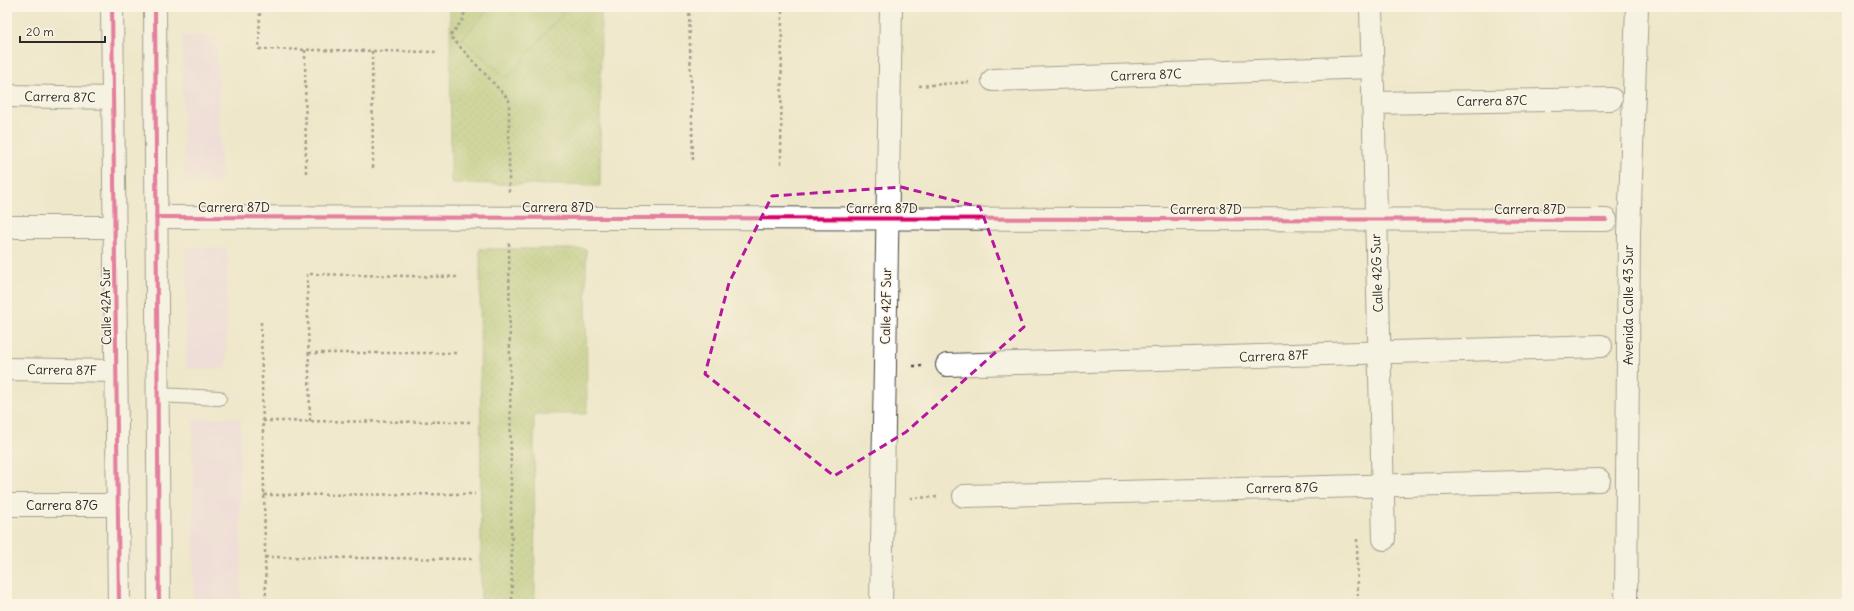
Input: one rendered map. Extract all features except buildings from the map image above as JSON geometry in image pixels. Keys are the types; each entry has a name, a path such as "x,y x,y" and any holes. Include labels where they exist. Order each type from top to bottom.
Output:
{"street":[{"name":"Calle 42A Sur","path":"112,7 119,604"},
{"path":"155,7 159,604"},
{"name":"Calle 42F Sur","path":"881,604 891,7"},
{"name":"Calle 42G Sur","path":"1371,7 1384,539"},
{"name":"Avenida Calle 43 Sur","path":"1626,604 1629,233 1637,7"},
{"name":"Carrera 87C","path":"993,80 1372,66"},
{"name":"Carrera 87C","path":"7,96 113,98"},
{"name":"Carrera 87C","path":"1373,103 1611,99"},
{"name":"Carrera 87D","path":"156,217 1606,220"},
{"path":"7,227 115,227"},
{"name":"Carrera 87F","path":"947,365 1601,346"},
{"name":"Carrera 87F","path":"7,369 116,371"},
{"name":"Carrera 87G","path":"964,496 1599,480"},
{"name":"Carrera 87G","path":"7,505 118,505"}],"lane":[{"path":"158,395 219,398"}],"path":[{"path":"260,7 259,49 437,52"},
{"path":"464,7 464,18 450,36 508,100 512,604"},
{"path":"689,7 693,161"},
{"path":"781,164 782,7"},
{"path":"305,50 306,175"},
{"path":"372,51 373,171"},
{"path":"920,86 993,80"},
{"path":"310,421 307,274 458,276"},
{"path":"261,322 266,604"},
{"path":"309,353 458,353"},
{"path":"263,421 470,422"},
{"path":"264,495 475,494"},
{"path":"1358,604 1356,539 1384,539"},
{"path":"265,557 472,559"}],"highlighted area":[{"path":"901,187 980,207 1024,327 906,432 834,476 705,374 729,283 772,196"}],"shaded area":[{"path":"217,35 221,183 184,183 182,36"},
{"path":"186,247 227,248 226,369 186,369"},
{"path":"193,418 240,418 241,604 194,604"}],"green space":[{"path":"450,7 601,7 600,186 451,183"},
{"path":"490,7 568,7 507,78 462,39"},
{"path":"480,249 586,249 587,414 534,414 535,604 481,604"}],"cycle path":[{"path":"112,7 119,604"},
{"path":"155,7 159,604"},
{"path":"156,217 1606,220"}]}
